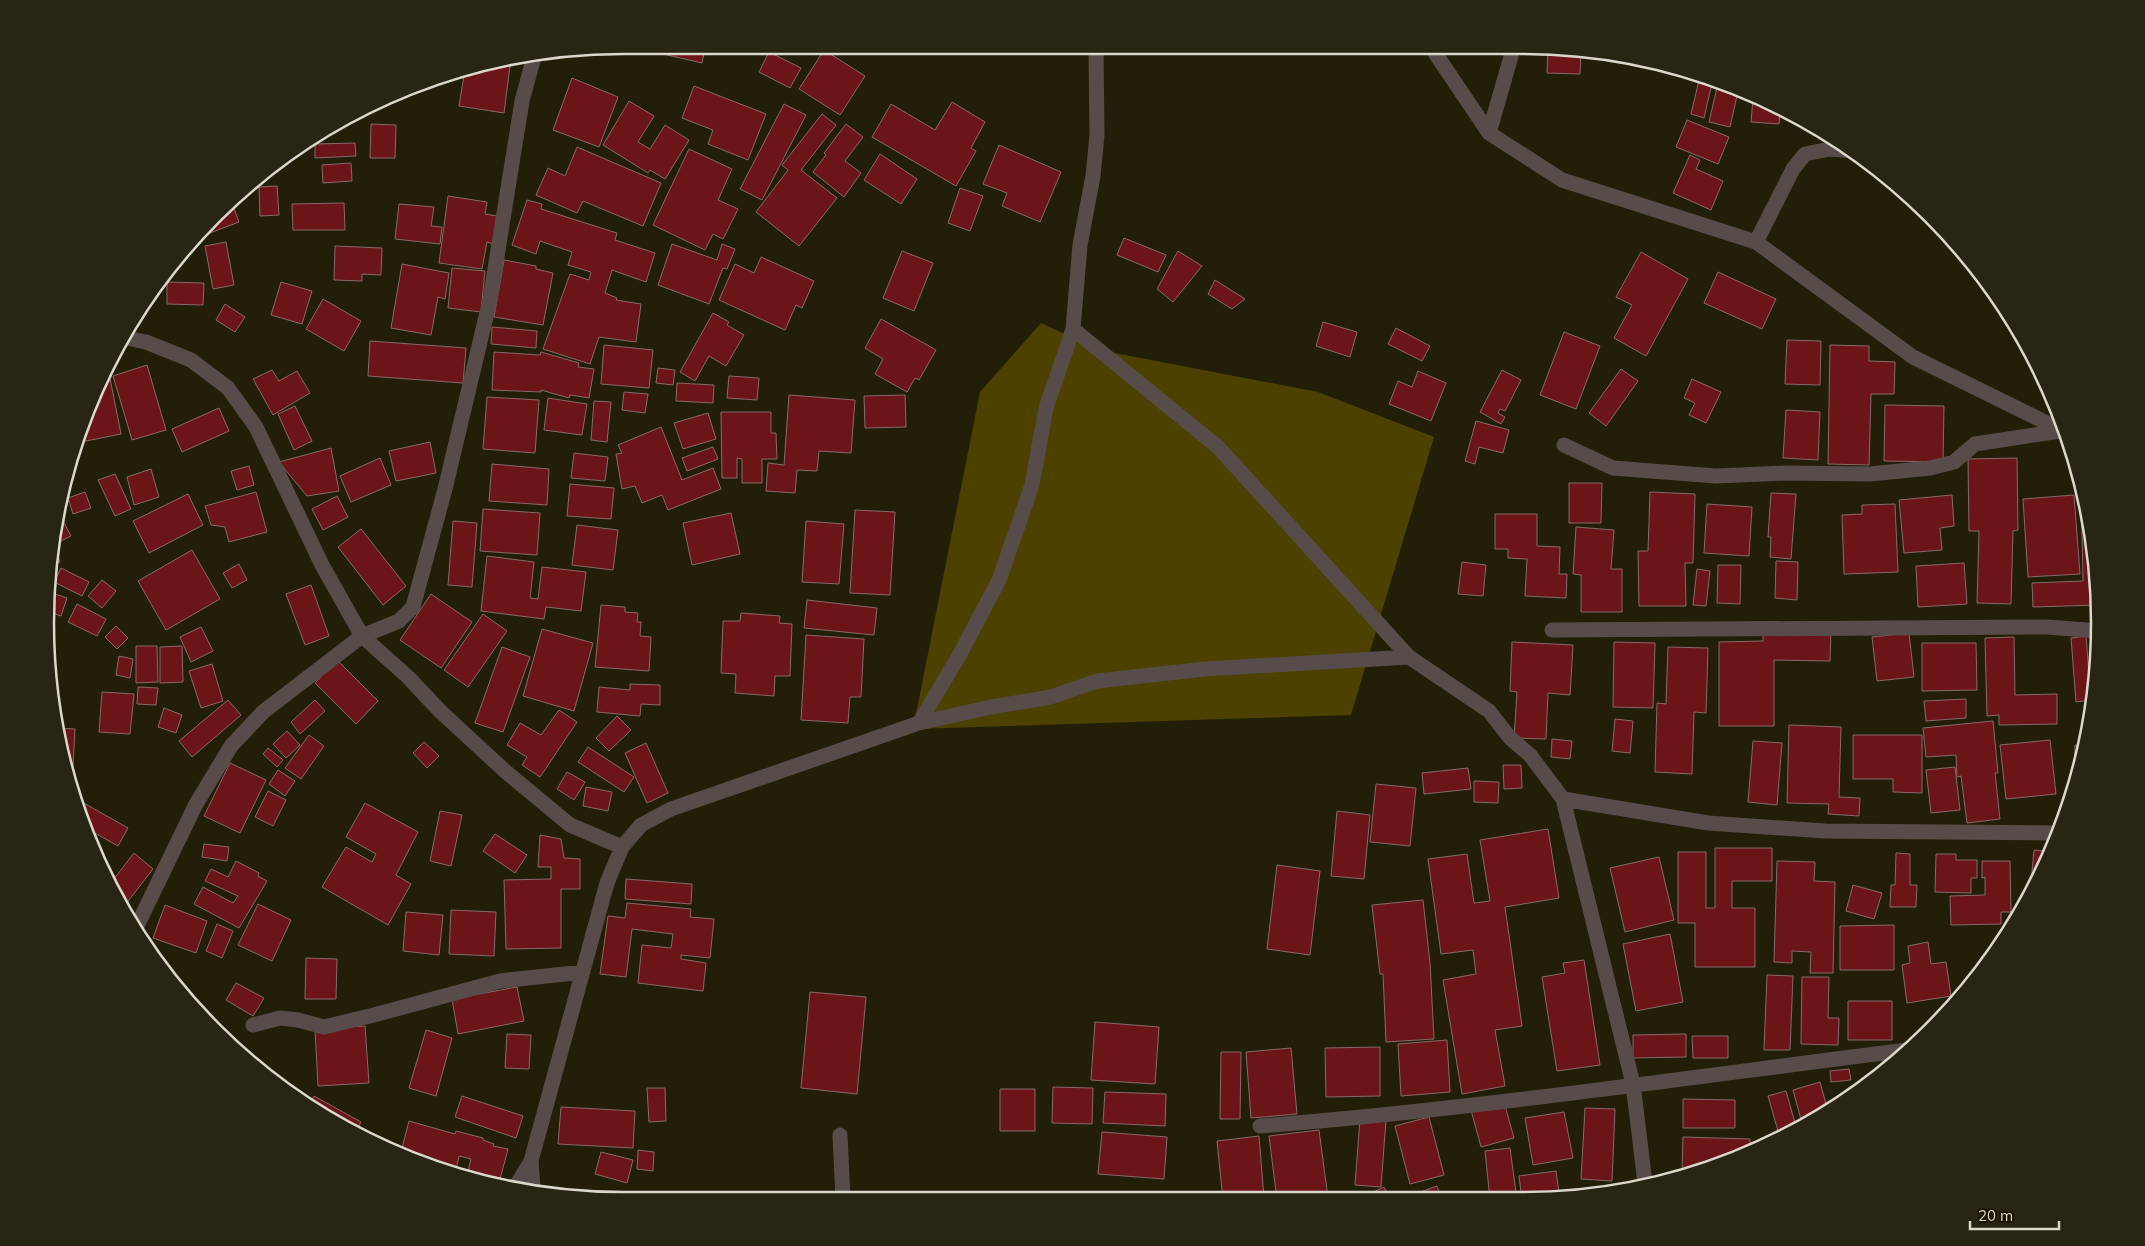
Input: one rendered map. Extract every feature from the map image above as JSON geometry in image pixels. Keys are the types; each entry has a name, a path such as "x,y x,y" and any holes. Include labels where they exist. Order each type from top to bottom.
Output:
{"street":[{"path":"918,723 960,654 999,580 1032,486 1046,408 1073,329 1080,245 1093,176 1098,135 1096,54"},
{"path":"1436,54 1490,133 1562,180 1756,242 1913,357 2057,429"},
{"path":"1490,133 1512,54"},
{"path":"139,922 196,804 231,746 263,712 362,636 399,621 413,607 445,489 490,300 522,101 533,62"},
{"path":"1756,242 1793,169 1805,154 1830,149 1837,150"},
{"path":"1073,329 1218,447 1409,657 1489,710 1510,738 1530,755 1563,799 1633,1084 1644,1178"},
{"path":"130,339 146,342 191,360 228,388 256,427 322,564 362,636 408,677 440,711 504,771 570,825 622,846"},
{"path":"1564,445 1613,468 1716,476 1786,473 1870,474 1930,468 1954,462 1975,444 2058,433"},
{"path":"1552,630 2047,627 2091,630"},
{"path":"518,1182 531,1160 607,883 622,846 642,826 671,809 918,723 990,707 1051,697 1097,681 1205,669 1409,657"},
{"path":"1563,799 1708,824 1825,831 2051,833"},
{"path":"253,1025 280,1018 324,1026 374,1016 500,981 583,972"},
{"path":"1260,1126 1472,1106 1897,1051"},
{"path":"840,1135 843,1192"},
{"path":"531,1160 533,1184"}],"shaded area":[{"path":"1041,323 1099,350 1318,392 1434,437 1351,715 913,729 980,392"}],"building":[{"path":"663,54 704,54 702,63"},
{"path":"768,54 773,54 801,68 790,88 759,72"},
{"path":"821,54 830,54 865,76 840,115 799,89"},
{"path":"1548,55 1581,57 1580,74 1547,73"},
{"path":"510,65 504,113 459,106 464,77"},
{"path":"572,78 618,97 599,147 553,130"},
{"path":"1699,82 1711,86 1704,118 1691,114"},
{"path":"694,86 766,114 748,160 708,144 713,130 682,118"},
{"path":"1717,88 1737,96 1730,127 1709,122"},
{"path":"629,101 654,116 638,142 650,149 665,125 689,140 665,179 650,170 648,173 603,145"},
{"path":"952,102 985,122 971,148 976,151 956,186 872,137 891,104 935,130"},
{"path":"1753,103 1780,115 1779,124 1751,122"},
{"path":"784,104 806,115 762,200 740,189"},
{"path":"822,114 836,125 801,170 837,198 799,246 756,212 788,170 782,165"},
{"path":"1687,120 1729,137 1718,164 1676,147"},
{"path":"371,124 396,125 395,158 370,158"},
{"path":"846,124 863,137 845,161 861,173 844,197 813,172 826,155 824,153"},
{"path":"355,143 356,156 315,158 316,144"},
{"path":"999,145 1061,172 1040,222 1002,206 1007,193 983,184"},
{"path":"577,147 661,183 643,226 583,201 577,213 536,195 548,168 565,176"},
{"path":"689,149 732,169 718,200 738,209 723,239 713,234 705,250 653,225"},
{"path":"880,154 917,179 901,204 864,180"},
{"path":"1690,155 1700,160 1696,169 1723,181 1711,210 1673,193"},
{"path":"351,163 352,181 323,183 322,165"},
{"path":"277,186 279,215 260,216 259,187"},
{"path":"960,188 983,196 970,231 948,223"},
{"path":"448,196 487,202 485,214 497,216 493,244 487,242 482,269 439,263"},
{"path":"527,200 542,204 541,209 617,233 615,240 655,253 646,282 612,270 605,293 617,298 616,300 641,304 636,342 599,337 590,364 543,349 570,274 589,280 591,272 568,265 572,252 540,241 536,254 512,245"},
{"path":"344,203 345,230 293,230 292,204"},
{"path":"399,204 434,207 431,226 442,227 440,244 395,239"},
{"path":"234,208 239,222 208,234"},
{"path":"1124,238 1166,255 1158,272 1117,255"},
{"path":"226,242 234,285 213,289 205,246"},
{"path":"672,244 717,260 722,244 735,249 727,269 723,268 709,304 658,285"},
{"path":"335,246 382,248 381,275 362,274 362,281 334,280"},
{"path":"902,251 933,263 914,311 883,298"},
{"path":"1178,251 1202,266 1173,302 1157,289"},
{"path":"1641,252 1688,279 1646,356 1614,338 1632,305 1616,297"},
{"path":"761,257 814,281 802,308 796,305 785,330 719,300 735,264 754,273"},
{"path":"504,260 536,266 536,269 553,273 543,325 494,317"},
{"path":"402,264 449,273 445,299 438,297 431,335 391,328"},
{"path":"452,268 485,271 481,312 448,308"},
{"path":"1718,272 1776,299 1762,329 1704,303"},
{"path":"1215,280 1245,299 1232,309 1208,294"},
{"path":"167,282 204,283 203,305 167,304"},
{"path":"281,282 312,291 302,324 271,315"},
{"path":"323,299 361,321 344,351 306,329"},
{"path":"225,304 245,317 235,332 216,320"},
{"path":"713,313 729,322 727,325 744,335 726,366 709,356 695,381 680,372"},
{"path":"881,319 936,350 919,380 915,378 907,392 875,374 883,359 865,348"},
{"path":"1323,322 1357,332 1350,357 1316,346"},
{"path":"492,327 537,331 536,348 491,344"},
{"path":"1396,328 1430,346 1422,361 1388,344"},
{"path":"1564,332 1600,346 1576,409 1540,395"},
{"path":"1787,340 1821,341 1820,385 1785,384"},
{"path":"370,341 466,348 463,383 368,376"},
{"path":"604,345 653,350 649,388 601,384"},
{"path":"1830,345 1869,346 1869,361 1895,362 1894,394 1871,394 1869,465 1828,464"},
{"path":"494,352 540,355 541,352 579,363 578,367 594,369 589,398 570,395 569,398 541,390 541,392 492,390"},
{"path":"147,365 166,430 132,440 113,376"},
{"path":"658,368 675,370 673,385 656,383"},
{"path":"1621,369 1638,381 1606,426 1589,413"},
{"path":"272,370 279,381 297,371 310,393 273,415 253,379"},
{"path":"1502,370 1521,380 1505,411 1500,409 1498,413 1505,417 1501,424 1480,412"},
{"path":"1418,371 1446,383 1431,421 1389,404 1398,381 1412,387"},
{"path":"110,376 121,434 84,441"},
{"path":"729,376 759,378 757,400 727,398"},
{"path":"1692,379 1721,392 1706,423 1689,415 1695,403 1684,398"},
{"path":"677,383 714,385 713,403 676,401"},
{"path":"624,392 648,394 645,413 622,410"},
{"path":"789,395 855,400 851,453 819,451 817,471 797,470 795,493 766,491 768,463 784,465"},
{"path":"905,395 906,427 865,428 864,396"},
{"path":"487,397 539,400 535,453 483,449"},
{"path":"548,398 587,404 582,435 544,430"},
{"path":"594,401 611,402 607,442 591,440"},
{"path":"1885,405 1944,406 1943,462 1884,461"},
{"path":"295,406 312,441 294,450 278,414"},
{"path":"219,408 229,431 182,452 172,429"},
{"path":"1786,410 1820,412 1818,460 1783,458"},
{"path":"721,412 771,412 771,433 776,433 777,459 762,459 762,483 742,483 742,459 737,458 737,478 722,478"},
{"path":"708,413 716,439 683,449 674,423"},
{"path":"1476,421 1509,430 1503,453 1479,447 1475,464 1465,461"},
{"path":"661,427 682,480 713,468 721,489 668,510 662,495 642,503 635,486 622,489 616,454 622,453 618,445"},
{"path":"430,442 436,473 396,481 389,451"},
{"path":"713,447 718,459 687,471 682,458"},
{"path":"331,448 339,491 307,496 279,462"},
{"path":"574,453 608,457 605,481 571,478"},
{"path":"380,458 391,485 351,502 340,476"},
{"path":"2017,458 2018,530 2013,531 2011,604 1977,603 1979,531 1969,531 1968,459"},
{"path":"492,464 549,469 547,505 489,501"},
{"path":"249,466 254,485 237,490 231,471"},
{"path":"151,469 159,497 134,505 127,477"},
{"path":"115,474 131,509 115,516 98,480"},
{"path":"1569,483 1602,483 1601,523 1569,523"},
{"path":"570,484 614,488 611,519 567,516"},
{"path":"85,492 91,508 73,514 68,498"},
{"path":"256,492 267,532 229,542 225,527 211,525 205,506"},
{"path":"1650,492 1695,494 1693,563 1685,563 1686,606 1639,606 1638,551 1648,551"},
{"path":"1771,493 1796,494 1791,559 1770,557 1771,537 1768,537"},
{"path":"188,494 203,525 149,553 133,521"},
{"path":"1952,495 1954,526 1940,528 1942,550 1904,553 1899,500"},
{"path":"2074,495 2080,574 2028,577 2023,499"},
{"path":"337,496 348,517 323,530 312,509"},
{"path":"1707,504 1752,507 1749,556 1704,553"},
{"path":"1895,504 1898,572 1844,574 1842,515 1862,514 1862,505"},
{"path":"483,509 540,513 537,555 480,551"},
{"path":"855,510 895,512 890,595 850,593"},
{"path":"731,513 740,554 692,565 683,523"},
{"path":"1495,514 1537,514 1537,546 1560,547 1559,574 1567,574 1566,598 1525,596 1527,559 1508,558 1508,549 1495,549"},
{"path":"453,521 477,523 472,587 448,585"},
{"path":"806,521 844,524 839,584 802,582"},
{"path":"63,522 71,536 60,541"},
{"path":"2082,523 2090,586 2091,605 2033,607 2032,583 2083,581"},
{"path":"577,525 618,530 613,570 572,565"},
{"path":"1576,527 1614,530 1611,569 1622,569 1622,612 1581,612 1581,575 1573,574"},
{"path":"361,529 406,586 383,605 338,547"},
{"path":"192,550 220,599 166,630 138,581"},
{"path":"487,556 534,562 530,598 538,599 542,567 586,572 581,611 546,607 544,619 481,611"},
{"path":"1776,561 1798,562 1797,600 1775,598"},
{"path":"1462,562 1486,565 1483,596 1458,594"},
{"path":"1964,563 1967,604 1918,607 1916,566"},
{"path":"239,564 247,580 232,588 223,573"},
{"path":"1718,565 1741,565 1740,604 1717,603"},
{"path":"61,568 89,582 82,596 55,583"},
{"path":"1697,569 1710,571 1706,606 1693,605"},
{"path":"102,580 116,591 102,608 88,596"},
{"path":"311,585 329,636 305,645 286,594"},
{"path":"55,594 67,598 61,616 54,614"},
{"path":"431,594 472,622 441,668 400,640"},
{"path":"807,600 877,608 874,635 804,628"},
{"path":"77,604 106,619 97,636 68,622"},
{"path":"601,605 625,607 625,612 638,613 637,622 641,622 640,636 651,637 649,671 595,667"},
{"path":"741,613 780,616 779,623 792,624 790,676 775,676 774,696 735,693 736,674 721,673 723,621 740,621"},
{"path":"483,614 507,631 468,687 444,670"},
{"path":"116,626 128,638 117,649 105,637"},
{"path":"201,627 213,651 191,662 180,637"},
{"path":"542,629 593,643 574,711 523,696"},
{"path":"1763,629 1831,630 1830,661 1774,660 1774,726 1719,726 1719,642 1763,641"},
{"path":"1909,633 1914,677 1877,681 1872,637"},
{"path":"806,635 864,639 861,697 850,697 848,723 801,720"},
{"path":"2086,636 2089,671 2085,701 2076,702 2071,638"},
{"path":"2014,637 2015,695 2057,694 2057,724 1999,725 1999,715 1987,716 1985,638"},
{"path":"1512,642 1573,645 1570,695 1548,693 1546,739 1514,738 1517,692 1510,691"},
{"path":"1614,642 1655,643 1653,708 1613,707"},
{"path":"1922,643 1976,643 1977,690 1922,691"},
{"path":"136,646 157,646 158,682 136,683"},
{"path":"182,646 183,682 160,683 160,647"},
{"path":"502,647 530,657 503,732 475,723"},
{"path":"1668,647 1708,648 1706,713 1694,712 1692,774 1655,772 1657,703 1666,704"},
{"path":"119,656 133,659 130,678 116,675"},
{"path":"337,660 378,701 356,724 315,683"},
{"path":"212,664 223,701 201,708 189,671"},
{"path":"630,684 660,685 660,705 641,704 640,716 597,712 599,687 630,690"},
{"path":"138,687 158,688 156,705 137,704"},
{"path":"102,692 134,694 130,734 99,732"},
{"path":"1966,699 1966,718 1926,721 1924,701"},
{"path":"228,700 241,715 192,757 179,741"},
{"path":"315,700 325,711 300,734 291,722"},
{"path":"164,708 182,715 176,733 158,727"},
{"path":"559,710 577,722 540,777 522,765 527,757 507,745 520,723 541,735"},
{"path":"617,716 631,730 609,751 596,738"},
{"path":"1615,719 1633,721 1630,753 1612,751"},
{"path":"1993,721 1998,773 1995,773 2000,819 1967,823 1961,776 1957,777 1956,755 1926,757 1923,728"},
{"path":"1789,725 1841,727 1839,797 1860,798 1859,816 1828,814 1829,804 1787,803"},
{"path":"64,728 75,729 72,766"},
{"path":"287,731 300,745 286,758 273,744"},
{"path":"309,735 324,746 301,779 285,768"},
{"path":"1853,735 1922,735 1922,793 1893,792 1893,779 1853,779"},
{"path":"1552,739 1572,741 1570,759 1551,757"},
{"path":"2050,740 2056,794 2006,799 2000,745"},
{"path":"1753,741 1782,743 1777,805 1748,802"},
{"path":"424,742 439,756 427,768 413,753"},
{"path":"646,743 668,793 647,803 625,753"},
{"path":"2075,745 2078,745 2075,758"},
{"path":"588,747 634,777 624,792 578,762"},
{"path":"268,748 283,760 277,767 263,754"},
{"path":"230,763 266,780 240,833 204,816"},
{"path":"1503,765 1521,765 1522,788 1504,789"},
{"path":"1955,767 1960,810 1931,813 1926,770"},
{"path":"1468,768 1471,789 1424,794 1422,773"},
{"path":"278,770 295,781 285,796 269,784"},
{"path":"567,772 585,782 574,800 557,789"},
{"path":"1474,781 1499,782 1498,803 1474,802"},
{"path":"1376,784 1416,788 1410,846 1370,842"},
{"path":"586,787 612,792 608,811 583,806"},
{"path":"268,791 286,800 273,826 255,817"},
{"path":"83,803 128,828 118,846 94,832"},
{"path":"365,803 418,832 396,875 411,884 388,925 322,887 346,847 372,862 376,854 346,837"},
{"path":"440,811 462,815 451,866 430,861"},
{"path":"1337,811 1370,815 1364,879 1331,876"},
{"path":"1548,829 1559,898 1505,907 1522,1026 1495,1030 1505,1086 1462,1094 1443,980 1476,974 1473,950 1441,954 1428,859 1467,854 1474,903 1490,901 1480,840"},
{"path":"495,834 527,855 515,873 483,851"},
{"path":"540,835 561,839 564,858 580,859 580,889 561,889 561,948 506,949 504,880 551,879 551,867 538,867"},
{"path":"204,844 229,847 227,861 202,857"},
{"path":"1715,848 1772,848 1772,881 1732,881 1732,908 1755,908 1755,967 1695,967 1695,923 1678,923 1678,852 1706,852 1706,908 1715,908"},
{"path":"2034,850 2044,851 2031,878"},
{"path":"134,853 153,869 127,902 114,879"},
{"path":"1896,853 1910,854 1910,885 1917,885 1916,907 1890,907 1891,885 1895,885"},
{"path":"1936,854 1956,854 1956,860 1977,860 1977,878 1971,878 1971,893 1935,892"},
{"path":"1659,857 1674,920 1625,932 1610,868"},
{"path":"236,861 259,873 258,876 267,881 239,928 194,904 203,887 233,903 238,896 205,881 211,869 228,877"},
{"path":"1777,861 1815,862 1814,881 1835,882 1833,973 1810,973 1811,952 1792,951 1792,963 1774,962"},
{"path":"1982,861 2010,861 2011,912 2001,912 2001,924 1951,925 1950,896 1985,895 1985,877 1982,878"},
{"path":"1277,865 1320,871 1310,955 1267,949"},
{"path":"626,879 692,884 691,904 625,899"},
{"path":"1853,885 1882,893 1874,919 1846,911"},
{"path":"1423,900 1430,963 1434,1039 1386,1042 1383,974 1380,974 1372,905"},
{"path":"627,903 691,909 690,917 714,919 710,958 681,955 681,959 706,963 703,991 638,983 642,945 671,948 673,934 632,929 626,977 600,974 608,916 625,918"},
{"path":"258,904 291,920 272,961 238,945"},
{"path":"165,905 207,921 196,953 153,938"},
{"path":"451,910 496,912 494,956 449,954"},
{"path":"406,912 443,915 439,955 403,951"},
{"path":"217,924 233,931 222,958 206,951"},
{"path":"1894,925 1894,970 1840,970 1840,926"},
{"path":"1670,934 1683,1002 1636,1011 1623,944"},
{"path":"1928,942 1931,964 1946,962 1951,996 1907,1003 1902,965 1910,963 1908,946"},
{"path":"306,958 337,959 336,999 305,999"},
{"path":"1584,960 1600,1065 1557,1071 1542,977 1565,973 1563,963"},
{"path":"1767,975 1793,976 1790,1050 1764,1050"},
{"path":"1802,977 1829,977 1828,1018 1839,1018 1838,1045 1801,1044"},
{"path":"236,983 264,998 253,1016 226,1000"},
{"path":"517,987 524,1021 458,1034 452,999"},
{"path":"810,992 866,997 857,1094 801,1088"},
{"path":"1848,1001 1892,1001 1892,1040 1848,1040"},
{"path":"1095,1022 1159,1027 1155,1084 1091,1080"},
{"path":"365,1026 369,1083 318,1086 315,1029"},
{"path":"426,1030 452,1038 436,1096 409,1088"},
{"path":"507,1034 531,1035 529,1069 505,1068"},
{"path":"1686,1034 1686,1057 1633,1058 1633,1035"},
{"path":"1692,1036 1728,1036 1728,1058 1693,1058"},
{"path":"1447,1040 1450,1092 1401,1096 1398,1044"},
{"path":"1380,1047 1380,1096 1326,1097 1325,1048"},
{"path":"1291,1048 1297,1114 1251,1118 1246,1052"},
{"path":"1221,1052 1241,1052 1240,1119 1220,1119"},
{"path":"1849,1069 1851,1080 1831,1082 1830,1071"},
{"path":"1820,1082 1826,1104 1801,1119 1793,1090"},
{"path":"1053,1087 1093,1088 1092,1124 1052,1123"},
{"path":"647,1088 665,1088 666,1121 649,1122"},
{"path":"1000,1089 1035,1089 1035,1131 1000,1131"},
{"path":"1786,1091 1795,1123 1778,1132 1768,1096"},
{"path":"1105,1092 1166,1094 1165,1126 1103,1123"},
{"path":"314,1096 361,1122 358,1127 312,1099"},
{"path":"462,1096 523,1116 516,1138 455,1117"},
{"path":"1683,1099 1735,1100 1735,1128 1683,1128"},
{"path":"1504,1102 1514,1138 1481,1147 1471,1110"},
{"path":"561,1107 635,1111 633,1148 558,1144"},
{"path":"1585,1108 1615,1109 1612,1181 1581,1179"},
{"path":"1564,1112 1573,1158 1533,1165 1525,1118"},
{"path":"1429,1117 1444,1175 1410,1184 1395,1126"},
{"path":"1360,1119 1386,1120 1381,1187 1355,1185"},
{"path":"409,1121 455,1134 456,1131 483,1138 483,1140 494,1144 493,1146 508,1149 500,1178 468,1171 471,1159 459,1156 457,1167 402,1148"},
{"path":"1319,1130 1327,1192 1276,1192 1269,1136"},
{"path":"1102,1132 1167,1137 1164,1179 1098,1174"},
{"path":"1259,1136 1264,1192 1222,1192 1217,1141"},
{"path":"1683,1137 1750,1139 1750,1145 1682,1169"},
{"path":"1510,1148 1516,1192 1489,1192 1485,1151"},
{"path":"638,1150 654,1152 653,1171 637,1169"},
{"path":"601,1152 633,1160 627,1183 595,1174"},
{"path":"1556,1171 1559,1191 1521,1192 1519,1176"},
{"path":"1437,1186 1439,1192 1420,1192"},
{"path":"1384,1187 1386,1192 1374,1192"}]}
